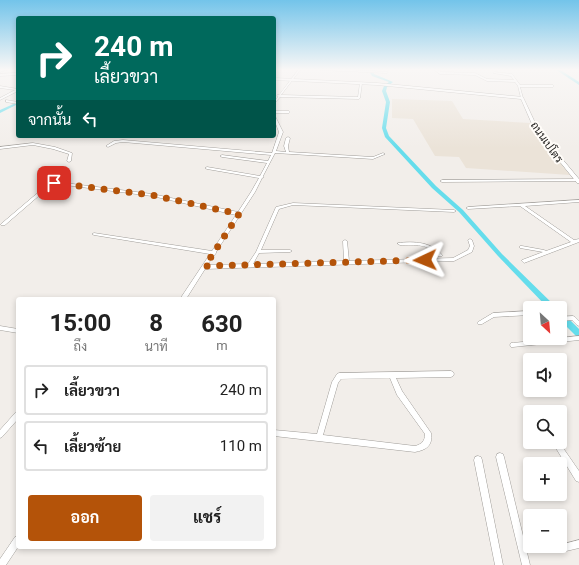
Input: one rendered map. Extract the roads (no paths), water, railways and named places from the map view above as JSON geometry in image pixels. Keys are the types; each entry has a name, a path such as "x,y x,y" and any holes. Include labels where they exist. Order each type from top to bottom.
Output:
{"street":[{"path":"289,95 296,97 359,98 360,95"},
{"path":"292,95 296,97 304,95"},
{"path":"493,95 522,98"},
{"name":"ถนนเปโตร","path":"522,98 538,131 577,179"},
{"path":"7,102 16,103"},
{"path":"276,112 289,112"},
{"path":"184,297 214,254 262,177 281,132 276,121"},
{"path":"288,138 286,146 288,153"},
{"path":"108,146 115,142 123,141 273,153 373,158 383,154"},
{"path":"0,148 28,144 54,148 71,154 69,161"},
{"path":"222,156 269,162"},
{"path":"207,168 262,177"},
{"path":"442,181 577,179"},
{"path":"3,224 48,186 57,183 152,195 239,214"},
{"path":"468,208 579,201"},
{"path":"249,266 258,252 277,208 286,204 454,211"},
{"path":"521,205 577,241"},
{"path":"94,234 214,254"},
{"path":"205,266 347,263 440,257 454,259 470,251 472,246 470,240"},
{"path":"345,241 347,263"},
{"path":"524,262 546,251 577,241"},
{"path":"400,244 428,245 433,248 440,257"},
{"path":"522,247 535,251 546,251"},
{"path":"258,252 290,251"},
{"path":"480,323 493,315 523,313"},
{"path":"567,318 573,318 579,324"},
{"path":"0,328 16,331"},
{"path":"513,345 579,338"},
{"path":"276,433 415,449 422,448 427,444 429,439 428,433 399,393 392,374"},
{"path":"319,438 336,378 343,375 451,374"},
{"path":"0,435 16,416"},
{"path":"560,449 579,478"},
{"path":"500,457 526,565"},
{"path":"478,460 499,565"},
{"path":"1,565 16,543"},
{"path":"567,547 579,544"}],"waterway":[{"path":"386,95 388,102 384,128 387,136 434,187 461,211 500,255 546,301"},
{"path":"0,112 16,104"},
{"path":"567,322 579,334"}]}
